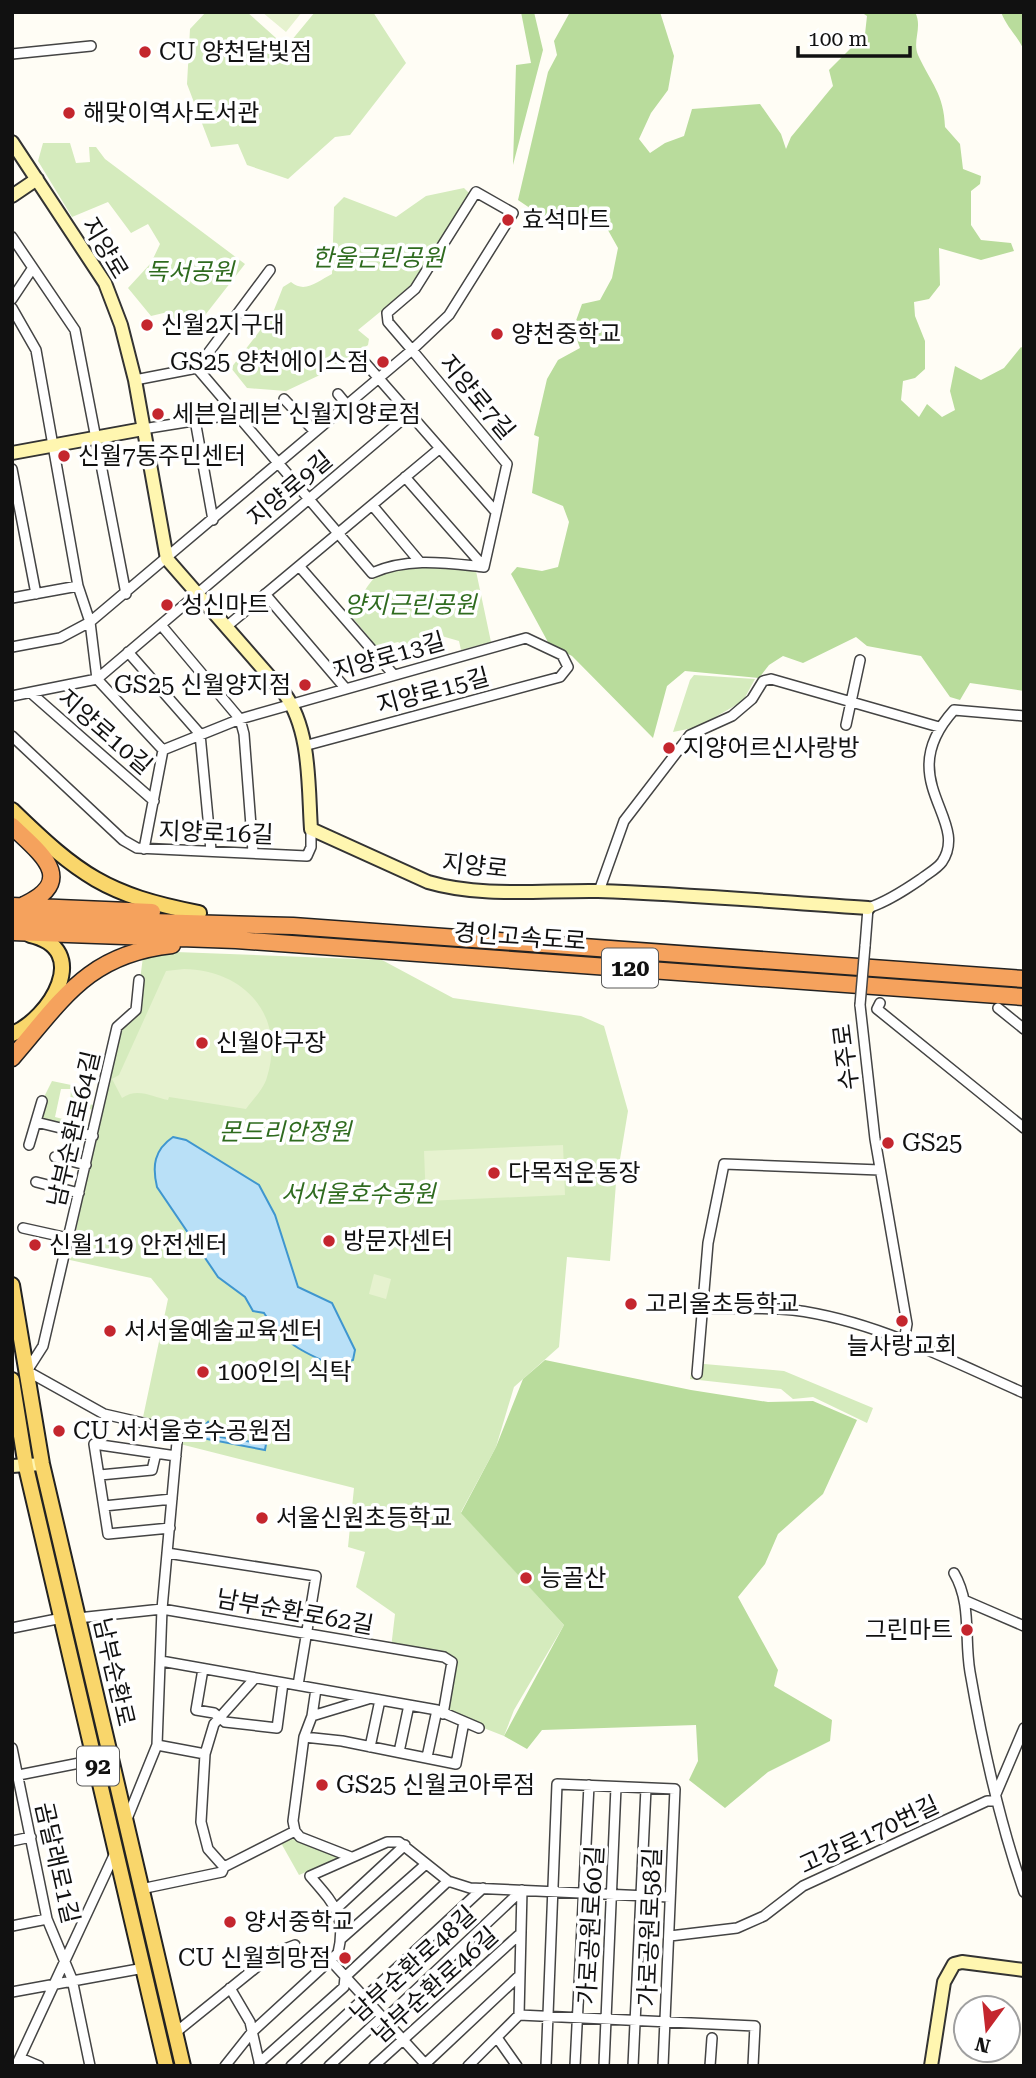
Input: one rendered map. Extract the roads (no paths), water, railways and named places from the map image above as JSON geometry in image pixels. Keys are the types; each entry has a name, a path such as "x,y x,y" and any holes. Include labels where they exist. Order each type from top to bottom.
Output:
{"highway":[{"path":"12,826 42,854 52,876 49,890 44,896 15,910"},
{"path":"15,910 260,917 293,926"},
{"name":"경인고속도로","path":"15,910 293,926 1024,979"},
{"name":"경인고속도로","path":"16,929 236,940 1024,997"},
{"path":"12,1058 69,991 96,968 147,947 236,940"}],"main road":[{"path":"12,810 74,867 99,883 150,904 199,914"},
{"path":"12,1034 27,1026 57,992 63,968 56,949 48,941 16,929"},
{"name":"남부순환로","path":"12,1285 42,1464 78,1618 104,1759 117,1849 166,2066"},
{"path":"12,1379 19,1386 23,1415 30,1416 33,1410"},
{"name":"남부순환로","path":"12,1379 19,1467 125,1822 183,2066"}],"street":[{"path":"12,54 91,46"},
{"name":"지양로","path":"12,142 105,283 121,325 135,380 167,559"},
{"path":"12,196 37,179"},
{"name":"지양로7길","path":"12,647 60,638 90,622 379,379 412,350 449,315 513,213 476,192 415,289 387,313 388,322 412,350 507,464 484,567"},
{"path":"12,237 75,330 126,594"},
{"path":"12,299 32,268"},
{"path":"135,380 197,368 270,270"},
{"name":"지양로10길","path":"12,308 36,351 78,586 90,622 97,679 163,750"},
{"path":"360,357 496,512"},
{"path":"197,368 372,573 390,565 419,561 484,567"},
{"path":"338,394 347,405"},
{"path":"284,399 315,432"},
{"path":"12,453 236,414"},
{"name":"지양로9길","path":"197,593 409,414"},
{"path":"195,421 213,520"},
{"path":"226,627 439,449"},
{"path":"12,469 36,594"},
{"path":"405,477 484,567"},
{"path":"372,505 419,561"},
{"path":"167,559 292,704 304,746 311,829"},
{"path":"299,566 393,674"},
{"path":"12,598 78,586"},
{"name":"지양로10길","path":"12,696 97,679 197,593"},
{"path":"265,594 346,689"},
{"path":"161,625 240,719 244,734 253,852"},
{"name":"지양로13길","path":"163,750 240,719 526,638 562,655 568,667"},
{"path":"128,652 200,734 211,850"},
{"path":"846,725 860,660"},
{"name":"지양로15길","path":"304,746 560,677 568,667"},
{"path":"599,891 624,821 690,735 732,716 752,699 763,681 771,679 939,727"},
{"name":"지양로10길","path":"31,693 154,801"},
{"path":"868,908 909,887 941,864 947,851 947,830 930,781 928,763 931,744 939,727 954,710 1024,716"},
{"name":"지양로16길","path":"12,736 123,840 144,849 309,855 311,829"},
{"path":"144,849 163,750"},
{"name":"지양로","path":"311,829 433,884 505,891 599,891 868,908"},
{"name":"수주로","path":"868,908 860,1005 880,1170 907,1324 904,1341"},
{"name":"남부순환로64길","path":"27,1371 43,1346 117,1027 136,1010 139,980"},
{"path":"880,1003 877,1009 1024,1128"},
{"path":"998,1009 1024,1029"},
{"path":"29,1145 41,1101"},
{"path":"36,1122 93,1136"},
{"path":"55,1157 86,1165"},
{"path":"697,1374 708,1243 723,1164 880,1170"},
{"path":"36,1182 79,1193"},
{"path":"23,1228 68,1238"},
{"path":"703,1308 794,1310 904,1341 1024,1394"},
{"path":"27,1371 104,1414 178,1431 163,1609 157,1745 125,1822"},
{"path":"170,1528 108,1534 94,1444 176,1456"},
{"path":"100,1475 152,1470 156,1454"},
{"path":"19,1467 42,1464"},
{"path":"104,1506 172,1499"},
{"path":"167,1553 316,1576 298,1685"},
{"path":"954,1573 966,1601 966,1647 996,1797 1005,1837 1024,1892"},
{"path":"966,1601 1024,1626"},
{"name":"남부순환로62길","path":"78,1618 163,1609 444,1657 452,1662 440,1712"},
{"path":"12,1628 62,1618"},
{"path":"161,1661 409,1705 440,1712 479,1728"},
{"path":"202,1668 196,1710 220,1717 225,1722 276,1728 283,1683"},
{"path":"224,1867 208,1849 201,1822 207,1740 220,1717 255,1678"},
{"path":"316,1689 312,1716 304,1737 293,1821 295,1831 300,1837 351,1857"},
{"path":"312,1716 375,1699"},
{"path":"370,1746 375,1699"},
{"path":"399,1752 409,1705"},
{"path":"428,1757 440,1712"},
{"path":"304,1737 370,1746 456,1764 464,1722"},
{"path":"996,1797 1024,1728"},
{"path":"157,1745 205,1754"},
{"name":"곰달래로1길","path":"12,1748 15,1776 31,1837 47,1919 72,1979 90,2066"},
{"path":"15,1776 104,1759"},
{"path":"546,2066 557,1784 646,1788 633,2066"},
{"path":"575,2066 589,1785"},
{"name":"가로공원로60길","path":"604,2066 616,1787"},
{"name":"가로공원로58길","path":"646,1788 675,1789 663,2066"},
{"name":"고강로170번길","path":"670,1936 737,1928 764,1916 803,1886 996,1797"},
{"path":"141,1889 222,1872 224,1867 295,1831"},
{"path":"12,1842 31,1837"},
{"path":"225,2066 252,2032 338,1953 341,1939 337,1908 310,1876 387,1842 405,1845 448,1881 470,1888 584,1891 670,1897"},
{"path":"337,1908 405,1845"},
{"path":"39,2066 18,2062 117,1849"},
{"path":"341,1939 426,1864"},
{"path":"230,1988 250,2022 259,2064 344,1987 345,1976 448,1881"},
{"path":"291,2066 483,1888"},
{"path":"468,2066 498,2039 519,2015 522,1890"},
{"name":"남부순환로48길","path":"329,2066 382,2018 386,2018 522,1890"},
{"path":"12,1926 47,1919"},
{"name":"남부순환로46길","path":"374,2066 521,1933"},
{"path":"175,2033 274,1953 295,1945"},
{"path":"331,1961 424,2065 520,1975"},
{"path":"931,2066 944,1982 954,1964 962,1962 1024,1970"},
{"path":"12,1992 144,1968"},
{"path":"519,2015 755,2026 753,2066"},
{"path":"710,2066 712,2038"},
{"path":"498,2039 517,2065"}],"water":[{"path":"173,1137 186,1140 259,1185 275,1215 298,1287 332,1303 355,1350 353,1360 335,1366 303,1351 278,1332 264,1313 253,1311 245,1297 218,1277 157,1187 156,1159 162,1147"},
{"path":"194,1420 199,1424 204,1422 205,1425 208,1422 210,1426 215,1423 213,1436 266,1444 265,1450 191,1436"}],"place":[{"name":"CU 양천달빛점","path":"145,52"},
{"name":"해맞이역사도서관","path":"69,113"},
{"name":"효석마트","path":"508,220"},
{"name":"신월2지구대","path":"147,325"},
{"name":"양천중학교","path":"497,334"},
{"name":"GS25 양천에이스점","path":"383,362"},
{"name":"세븐일레븐 신월지양로점","path":"158,414"},
{"name":"신월7동주민센터","path":"64,456"},
{"name":"성신마트","path":"167,605"},
{"name":"GS25 신월양지점","path":"305,685"},
{"name":"지양어르신사랑방","path":"669,748"},
{"name":"신월야구장","path":"202,1043"},
{"name":"GS25","path":"888,1143"},
{"name":"다목적운동장","path":"494,1173"},
{"name":"방문자센터","path":"329,1241"},
{"name":"신월119 안전센터","path":"35,1245"},
{"name":"고리울초등학교","path":"631,1304"},
{"name":"늘사랑교회","path":"902,1321"},
{"name":"서서울예술교육센터","path":"110,1331"},
{"name":"100인의 식탁","path":"203,1372"},
{"name":"CU 서서울호수공원점","path":"59,1431"},
{"name":"서울신원초등학교","path":"262,1518"},
{"name":"능골산","path":"526,1578"},
{"name":"그린마트","path":"967,1630"},
{"name":"GS25 신월코아루점","path":"322,1785"},
{"name":"양서중학교","path":"230,1922"},
{"name":"CU 신월희망점","path":"345,1958"}],"park label":[{"name":"한울근린공원","path":"378,258"},
{"name":"독서공원","path":"190,272"},
{"name":"양지근린공원","path":"410,605"},
{"name":"몬드리안정원","path":"285,1132"},
{"name":"서서울호수공원","path":"358,1194"}]}
